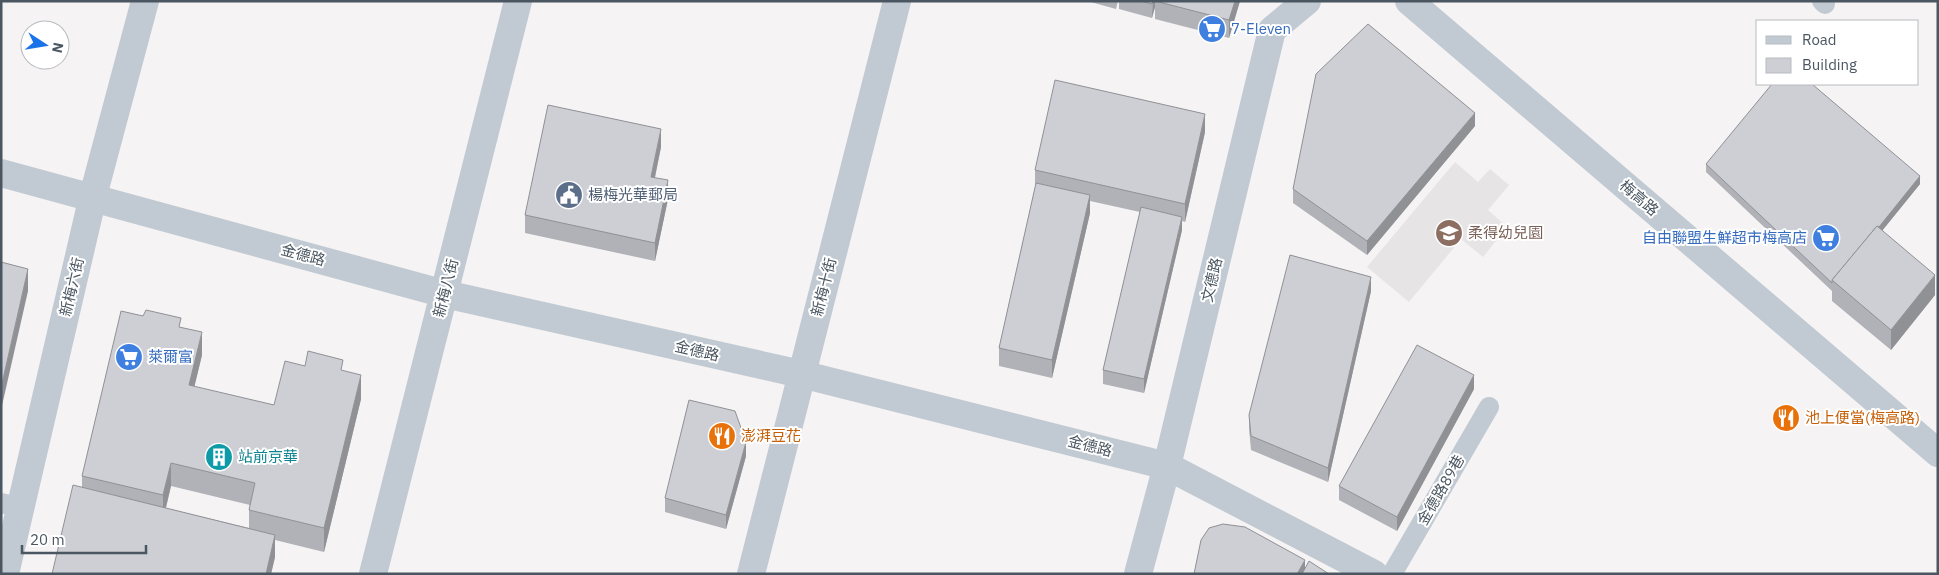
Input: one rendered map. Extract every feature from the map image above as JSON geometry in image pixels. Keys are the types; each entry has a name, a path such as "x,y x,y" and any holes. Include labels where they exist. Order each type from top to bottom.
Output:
{"street":[{"name":"新梅六街","path":"6,574 12,505 145,1"},
{"name":"新梅八街","path":"374,574 518,1"},
{"name":"新梅十街","path":"751,574 898,1"},
{"name":"文德路","path":"1138,574 1167,466 1272,30 1307,1"},
{"name":"梅高路","path":"1409,1 1938,453"},
{"name":"金德路","path":"1,173 92,196 445,294 801,374 1167,466 1374,574"}],"lane":[{"name":"金德路89巷","path":"1392,574 1489,407"}],"shaded area":[{"name":"柔得幼兒園","path":"1455,162 1478,182 1490,169 1509,185 1488,210 1507,227 1483,257 1461,239 1409,302 1367,267"}],"building":[{"path":"1141,1 1153,1 1152,4"},
{"path":"1155,1 1235,1 1229,20"},
{"path":"1368,24 1475,113 1367,241 1293,189 1316,74"},
{"path":"1055,80 1205,114 1185,204 1035,170"},
{"name":"自由聯盟生鮮超市梅高店","path":"1771,85 1813,85 1920,176 1879,227 1877,226 1832,280 1832,283 1706,164"},
{"path":"548,105 661,129 651,177 668,180 655,243 525,215"},
{"path":"1036,183 1090,195 1052,360 999,348"},
{"path":"1141,207 1182,217 1144,379 1103,370"},
{"path":"1877,226 1935,275 1891,330 1832,280"},
{"path":"1290,255 1371,277 1328,468 1251,436 1249,415"},
{"path":"1,262 28,269 1,388"},
{"name":"站前京華","path":"146,310 181,318 179,327 202,332 189,385 274,405 285,361 305,366 308,351 343,360 341,370 361,375 324,528 249,510 255,483 171,463 163,495 82,476 121,311 143,316"},
{"path":"1417,345 1474,375 1397,517 1339,486"},
{"path":"689,400 735,411 746,442 726,515 665,498"},
{"path":"73,485 275,535 266,574 52,574"},
{"path":"1223,524 1245,527 1305,560 1297,574 1194,574 1201,540 1209,528"},
{"path":"1309,561 1329,574 1302,574"}],"place":[{"name":"7-Eleven","path":"1212,29"},
{"name":"楊梅光華郵局","path":"569,195"},
{"name":"柔得幼兒園","path":"1449,233"},
{"name":"自由聯盟生鮮超市梅高店","path":"1826,238"},
{"name":"萊爾富","path":"129,357"},
{"name":"池上便當(梅高路)","path":"1786,418"},
{"name":"澎湃豆花","path":"722,436"},
{"name":"站前京華","path":"219,457"}]}
